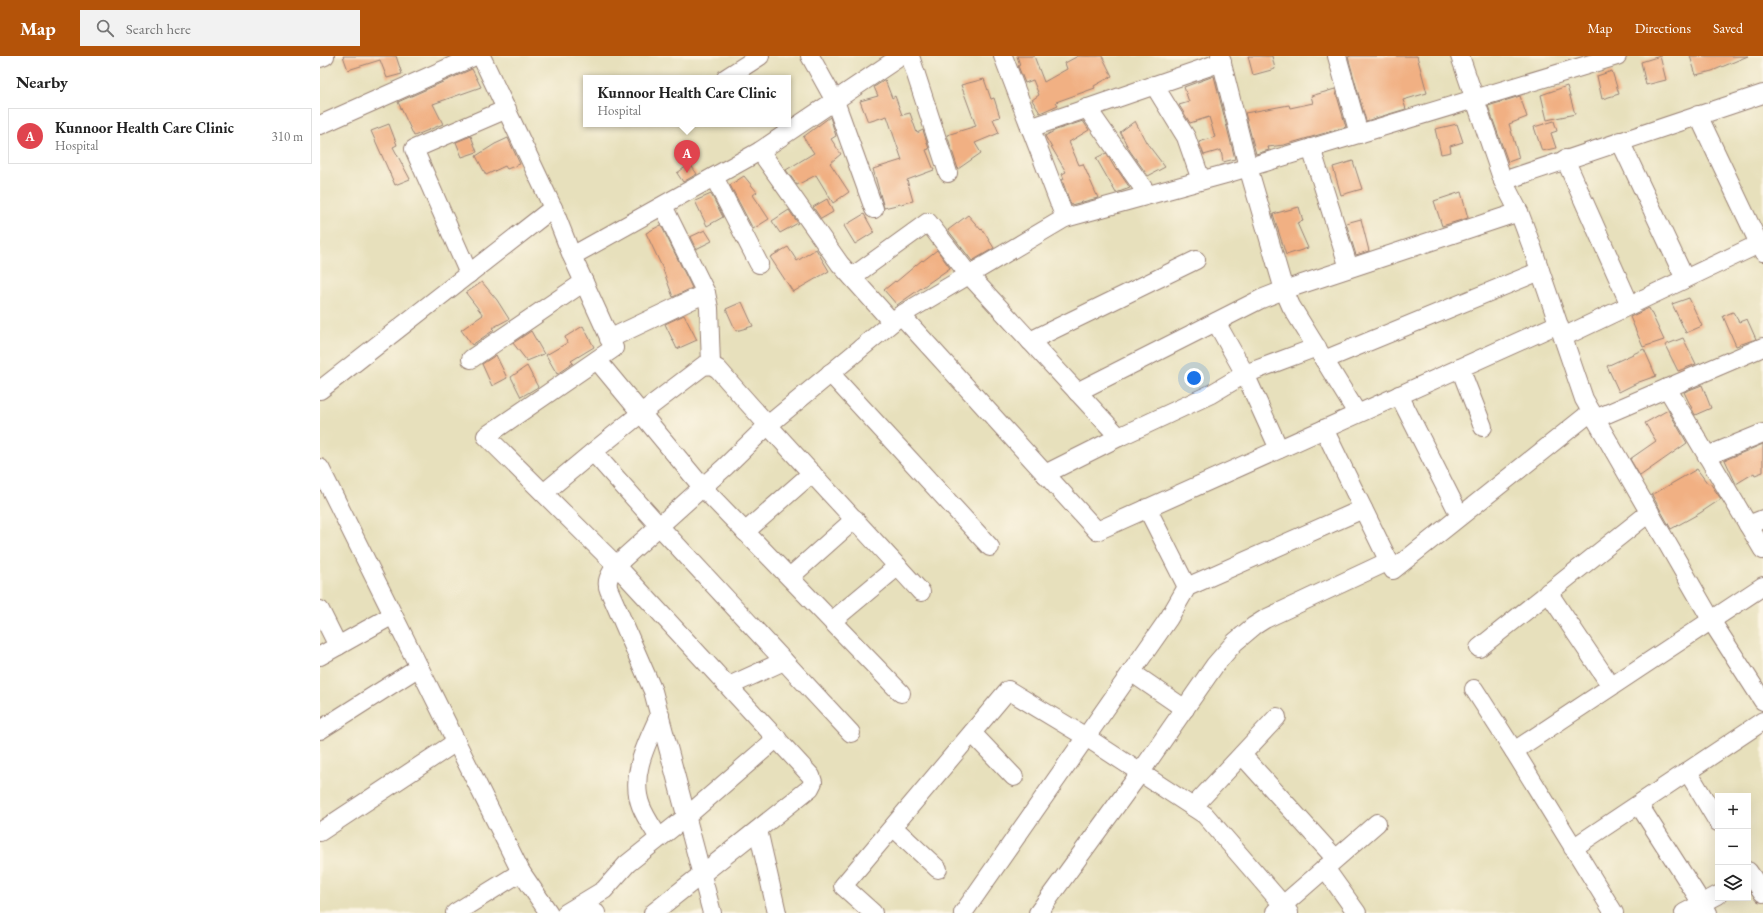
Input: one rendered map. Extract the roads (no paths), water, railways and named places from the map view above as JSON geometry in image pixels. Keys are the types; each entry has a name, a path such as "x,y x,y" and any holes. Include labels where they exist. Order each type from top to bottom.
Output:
{"street":[{"path":"320,58 325,56"},
{"path":"320,125 475,56"},
{"path":"481,56 553,208 572,256 614,348 486,436 616,565 777,738 811,776 813,782 810,788 653,913"},
{"path":"731,75 760,56"},
{"path":"810,56 835,101 874,209"},
{"path":"572,256 760,151 901,56"},
{"path":"910,56 948,173"},
{"path":"1002,56 1065,218"},
{"path":"1337,56 1359,134"},
{"path":"1460,56 1476,98 1503,181 1519,212 1584,399 1712,619 1763,701"},
{"path":"712,913 651,684 606,584 616,565 703,488 767,426 896,319 1065,218 1248,167 1359,134 1476,98 1583,61 1616,56"},
{"path":"1030,128 1154,85 1221,59 1248,167 1284,290 1291,306 1358,413"},
{"path":"1154,85 1186,137 1201,180"},
{"path":"1503,181 1564,159 1763,94"},
{"path":"1087,108 1148,195"},
{"path":"469,274 414,149 507,109"},
{"path":"760,151 840,264 896,319 1097,530 1460,368 1630,305 1685,279 1762,246 1698,115"},
{"path":"1620,141 1685,279"},
{"path":"1311,148 1349,268"},
{"path":"1564,159 1630,305"},
{"path":"714,177 759,264"},
{"path":"663,206 706,294 709,308 711,365"},
{"path":"320,390 553,208"},
{"path":"1077,392 1216,322 1284,290 1519,212"},
{"path":"852,277 928,222 969,275 1119,437"},
{"path":"1030,342 1196,260"},
{"path":"1045,474 1119,437 1211,394 1245,374 1320,354 1540,271"},
{"path":"471,358 584,282"},
{"path":"609,339 706,294"},
{"path":"1216,322 1245,374 1279,449"},
{"path":"1324,429 1393,570 1460,516 1593,415 1667,388 1763,348"},
{"path":"597,360 640,414 703,488 901,693"},
{"path":"544,492 640,414 703,366 711,365 718,369 767,426 855,519 921,592"},
{"path":"1460,368 1483,427"},
{"path":"830,373 990,547"},
{"path":"1667,388 1707,456 1755,522 1763,550"},
{"path":"1399,395 1460,516"},
{"path":"1707,456 1763,433"},
{"path":"593,452 659,526 851,733"},
{"path":"320,468 521,872 549,913"},
{"path":"745,532 812,473"},
{"path":"1147,508 1187,587"},
{"path":"963,913 1132,672 1169,618 1187,587 1363,509"},
{"path":"1479,648 1650,512"},
{"path":"790,577 855,519"},
{"path":"1038,913 1140,773 1225,652 1254,626 1265,619 1389,561"},
{"path":"832,621 898,566"},
{"path":"1514,751 1763,586"},
{"path":"1548,592 1611,686"},
{"path":"320,610 338,646"},
{"path":"320,656 393,615"},
{"path":"729,686 784,661"},
{"path":"320,730 419,667"},
{"path":"1132,672 1185,709"},
{"path":"1474,689 1614,913"},
{"path":"867,911 843,886 1008,690 1086,737 1205,815 1282,910 1330,863 1377,823"},
{"path":"659,838 641,805 638,786 641,760 660,714"},
{"path":"1193,807 1277,717"},
{"path":"1573,848 1763,721"},
{"path":"972,733 1014,777"},
{"path":"571,910 604,890 627,864 686,817 777,738"},
{"path":"320,832 456,742"},
{"path":"1242,754 1330,863 1357,913"},
{"path":"1688,772 1715,817"},
{"path":"1639,805 1705,908"},
{"path":"893,827 938,870"},
{"path":"758,830 777,913"},
{"path":"455,913 521,872"},
{"path":"1753,875 1763,894"},
{"path":"1684,913 1705,908 1715,899"},
{"path":"571,910 596,913"}],"place":[{"name":"Kunnoor Health Care Clinic","path":"687,173"}]}
